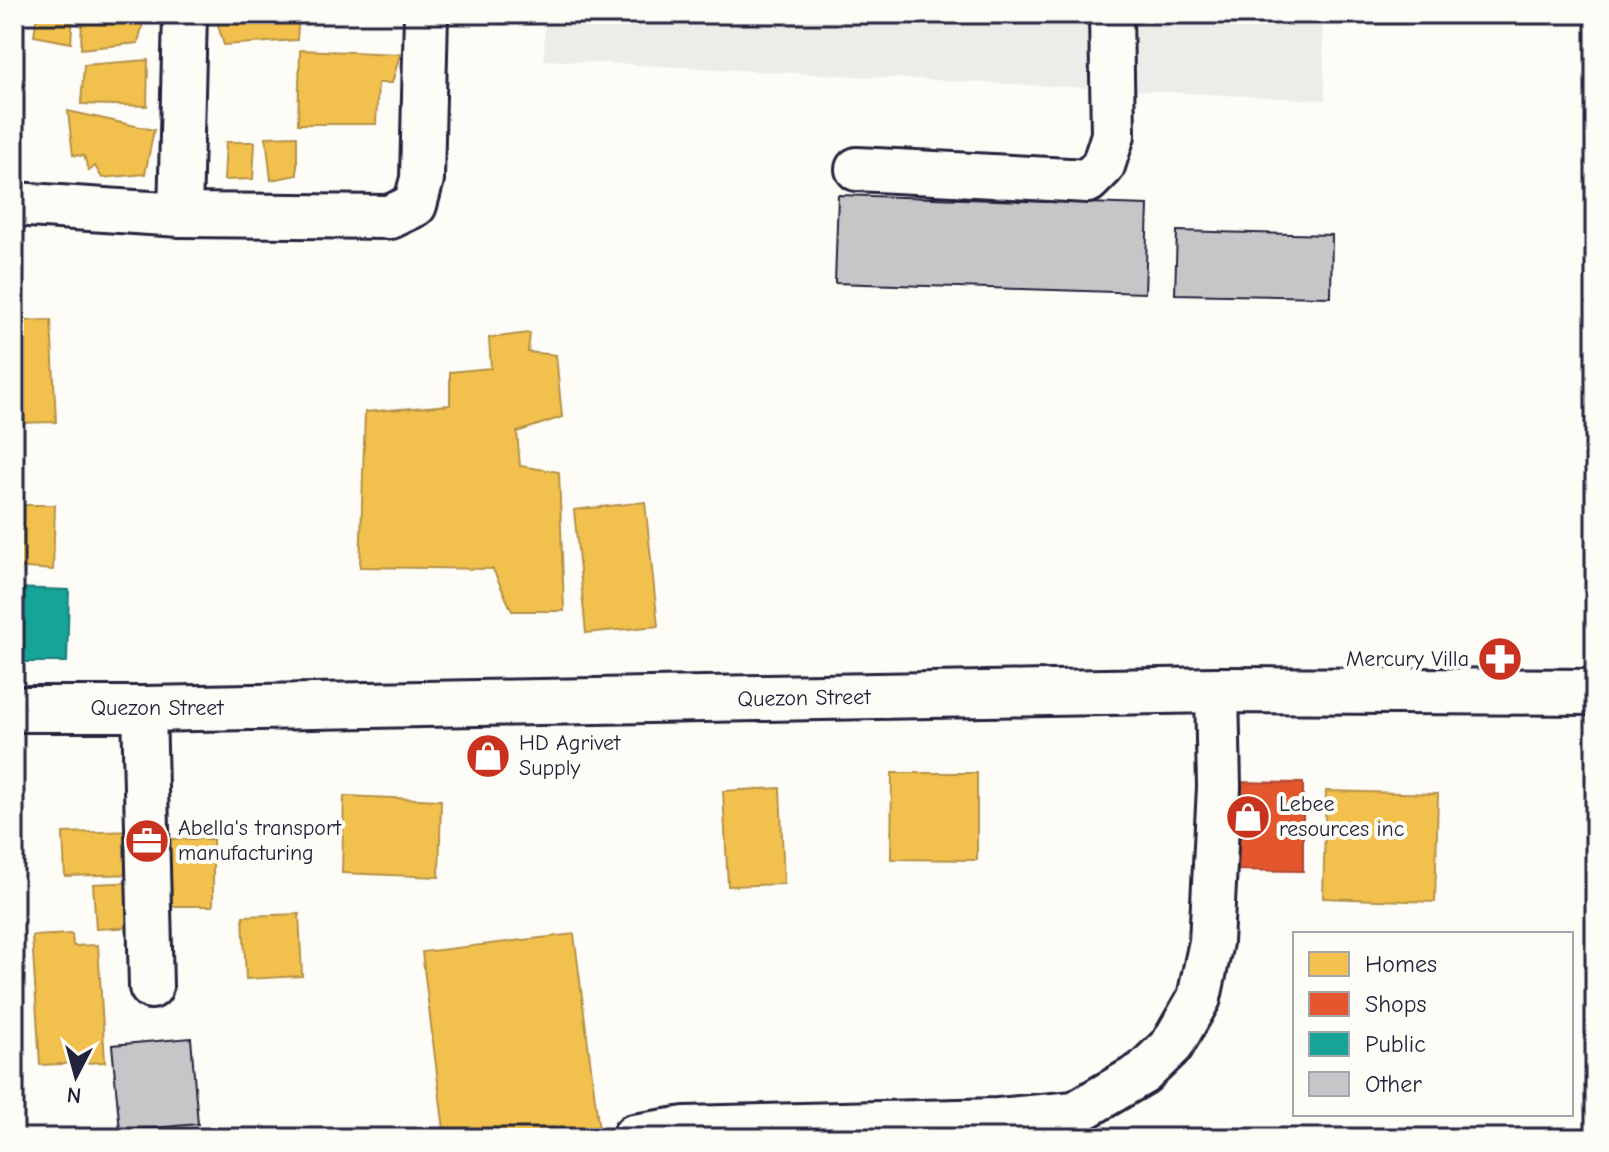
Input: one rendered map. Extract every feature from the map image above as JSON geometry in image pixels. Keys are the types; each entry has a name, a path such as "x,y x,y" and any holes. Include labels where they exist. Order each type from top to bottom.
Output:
{"main road":[{"name":"Quezon Street","path":"14,709 1217,690 1595,692"}],"street":[{"path":"180,215 185,14"},
{"path":"14,204 180,215 390,217 415,205 422,179 426,14"},
{"path":"857,169 1088,181 1103,166 1113,135 1111,14"},
{"path":"634,1136 685,1128 998,1120 1075,1113 1143,1073 1172,1045 1199,998 1211,942 1219,787 1217,690"},
{"path":"144,709 151,987"}],"shaded area":[{"path":"545,14 1322,14 1325,100 544,60"}],"building: Homes":[{"path":"37,14 73,14 71,43 34,36"},
{"path":"82,14 145,14 138,43 81,49"},
{"path":"299,14 297,40 224,45 215,15"},
{"path":"300,50 400,54 392,83 378,83 376,124 298,124"},
{"path":"148,60 147,106 81,104 84,65"},
{"path":"68,111 154,130 145,174 102,178 95,166 89,171 84,156 73,155"},
{"path":"297,136 297,175 271,180 266,137"},
{"path":"226,142 255,142 253,179 224,180"},
{"path":"51,320 56,422 14,423 14,321"},
{"path":"530,333 528,352 556,355 562,417 517,432 520,466 559,472 564,611 512,611 493,569 360,567 365,412 450,405 450,372 491,368 489,338"},
{"path":"645,502 658,626 586,633 574,510"},
{"path":"14,505 55,505 53,570 14,567"},
{"path":"892,773 977,773 977,860 891,859"},
{"path":"780,788 784,884 728,886 723,791"},
{"path":"1326,791 1438,794 1435,902 1323,898"},
{"path":"344,796 441,800 439,877 342,873"},
{"path":"136,831 138,874 65,876 63,833"},
{"path":"161,839 213,839 213,906 161,906"},
{"path":"137,882 139,927 96,929 93,884"},
{"path":"299,914 302,976 246,979 243,916"},
{"path":"72,934 73,946 98,945 105,1062 40,1065 32,936"},
{"path":"574,934 600,1138 445,1138 422,952"}],"building: Shops":[{"path":"1230,782 1303,783 1303,871 1229,870"}],"building: Public":[{"path":"14,588 69,590 67,662 14,662"}],"building: Other":[{"path":"838,195 1148,205 1145,293 835,283"},
{"path":"1177,231 1332,235 1331,297 1175,294"},
{"path":"191,1038 198,1124 120,1131 112,1045"}],"place":[{"name":"Mercury Villa","path":"1500,659"},
{"name":"HD Agrivet Supply","path":"488,756"},
{"name":"Lebee resources inc","path":"1248,817"},
{"name":"Abella's transport manufacturing","path":"147,841"}]}
